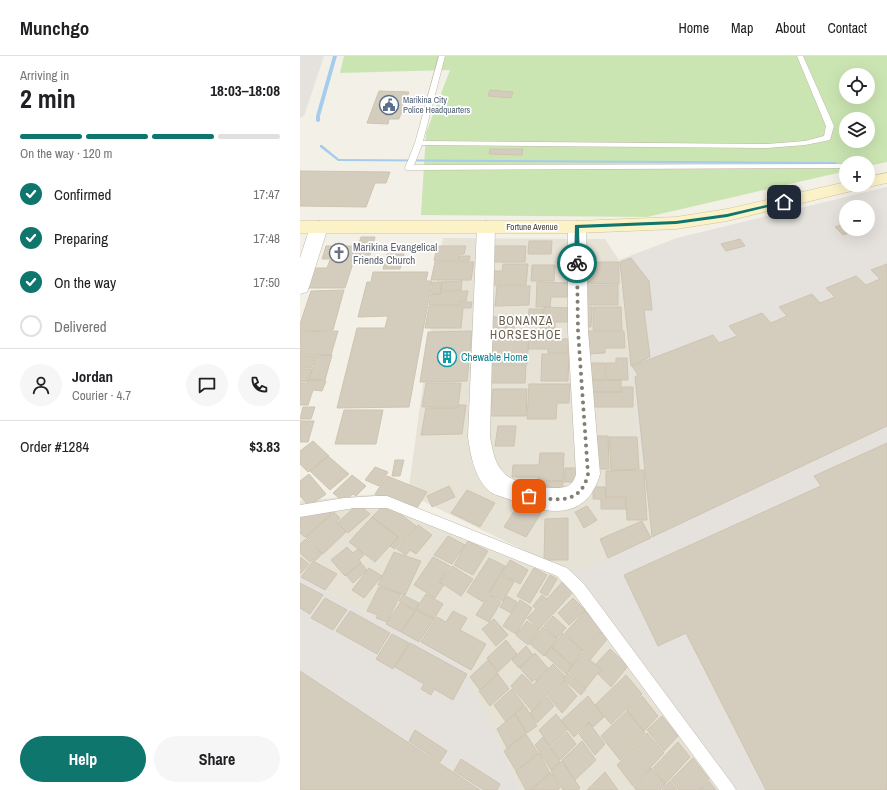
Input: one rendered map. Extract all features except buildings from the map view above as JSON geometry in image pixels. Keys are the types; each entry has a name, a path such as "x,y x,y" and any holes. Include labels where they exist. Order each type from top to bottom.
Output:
{"main road":[{"path":"875,181 887,178"},
{"name":"Fortune Avenue","path":"300,227 576,227 638,225 727,216 839,189"}],"street":[{"path":"300,287 319,227"},
{"path":"486,227 478,437 483,462 497,483 529,496 556,500 575,496 585,485 588,474 578,331 576,227"}],"lane":[{"path":"442,56 419,143 409,168 839,166"},
{"path":"419,143 767,146 805,143 826,138 830,126 800,56"},
{"path":"300,511 351,502 387,502 562,572 578,589 728,790"}],"shaded area":[{"path":"300,56 324,56 304,116 300,118"},
{"path":"887,187 887,790 732,790 570,573 652,539 630,367 619,260 677,238 866,192 875,192 875,190"},
{"path":"443,238 605,239 619,260 630,367 652,539 571,573 732,790 520,790 465,668 300,577 300,501 378,494 542,559 408,494"},
{"path":"300,577 465,668 520,790 300,790"}],"green space":[{"path":"344,56 887,56 887,162 875,165 875,156 839,156 839,173 647,217 421,215 426,133 450,70 340,73"}],"waterway":[{"path":"318,121 318,116 335,56"},
{"path":"321,146 338,160 835,163"}],"way so far":[{"path":"529,496 556,500 575,496 585,485 588,474 578,331 577,263"}],"place":[{"name":"Marikina City Police Headquarters","path":"389,105"},
{"name":"Marikina Evangelical Friends Church","path":"339,253"},
{"name":"Chewable Home","path":"447,357"}],"district":[{"name":"BONANZA HORSESHOE","path":"526,328"}],"route":[{"path":"577,263 576,227 676,223 727,216 784,202"}]}
